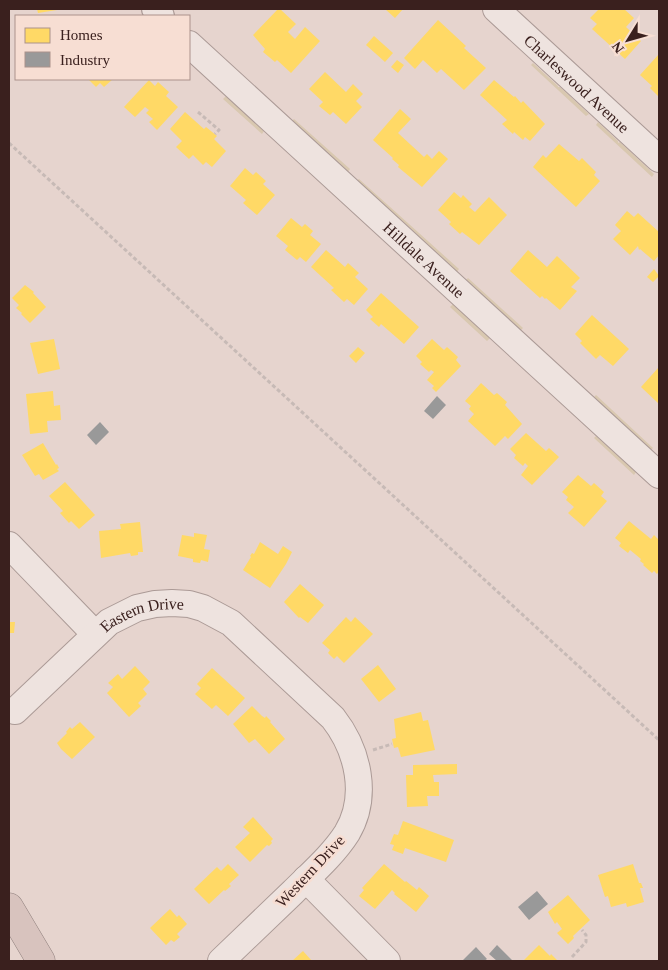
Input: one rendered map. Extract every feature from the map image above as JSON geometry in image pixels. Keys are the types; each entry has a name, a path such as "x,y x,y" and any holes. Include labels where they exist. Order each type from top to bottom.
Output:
{"highway":[{"path":"9,907 40,961"}],"street":[{"name":"Charleswood Avenue","path":"496,9 659,159"},
{"name":"Hilldale Avenue","path":"190,45 659,475"},
{"path":"9,544 95,634"},
{"name":"Eastern Drive","path":"15,711 109,622 136,608 155,604 189,604 211,611 231,622 282,669"},
{"name":"Western Drive","path":"221,961 337,847 348,832 357,806 358,773 354,756 344,733 333,718 282,669"},
{"path":"306,879 387,961"}],"path":[{"path":"198,112 219,130 215,134"},
{"path":"9,143 659,740"},
{"path":"370,751 392,744"},
{"path":"572,957 586,942 586,935 582,930"}],"shaded area":[{"path":"533,63 589,114 586,116 531,65"},
{"path":"226,96 264,131 262,134 223,99"},
{"path":"294,119 350,169 347,173 291,122"},
{"path":"598,122 618,143 620,142 654,174 652,177 596,125"},
{"path":"359,179 459,269 456,273 412,233 413,231 409,227 370,194 370,191 369,193 356,181"},
{"path":"468,278 523,328 520,331 465,281"},
{"path":"453,304 490,338 487,341 450,307"},
{"path":"596,395 653,448 650,451 627,429 627,426 625,428 593,398"},
{"path":"596,436 636,472 634,475 594,438"}],"building: Homes":[{"path":"37,9 57,9 57,10 38,13"},
{"path":"278,9 296,24 288,32 295,39 305,27 320,41 291,73 277,60 275,62 263,52 265,49 253,35"},
{"path":"385,9 403,9 395,18"},
{"path":"599,9 624,9 634,18 626,27 641,41 625,59 592,29 597,24 590,18"},
{"path":"438,20 486,68 464,90 441,69 437,73 423,60 415,69 404,58"},
{"path":"374,36 393,53 385,62 366,45"},
{"path":"659,54 659,97 650,88 652,86 640,75"},
{"path":"397,60 404,65 398,73 391,67"},
{"path":"325,72 346,92 353,84 363,94 356,101 362,107 346,124 333,112 330,115 319,106 323,102 309,89"},
{"path":"89,80 112,80 104,87 100,83 96,87"},
{"path":"149,80 155,86 158,82 169,92 166,96 178,107 157,130 149,122 153,119 146,113 149,110 145,107 135,117 124,107"},
{"path":"494,80 521,103 523,101 545,124 530,141 525,137 523,140 514,132 513,134 502,124 507,120 480,95"},
{"path":"400,109 411,119 398,133 424,157 427,154 432,159 439,151 448,159 422,187 398,167 399,165 393,158 373,140"},
{"path":"185,112 204,129 206,127 217,136 214,139 226,151 212,167 206,162 203,165 193,155 189,159 176,147 182,141 170,129"},
{"path":"559,144 579,161 582,158 596,172 594,175 600,181 576,207 533,167 543,155 546,158"},
{"path":"245,168 253,175 256,172 266,181 263,184 275,195 257,215 243,203 246,200 230,186"},
{"path":"454,192 461,198 463,195 472,204 469,207 475,212 489,197 507,215 479,245 462,232 460,234 438,210"},
{"path":"627,211 634,217 638,213 659,232 659,255 654,261 639,250 638,246 630,255 613,239 621,231 615,225"},
{"path":"291,218 302,227 305,224 313,231 310,235 321,244 306,262 300,257 297,260 285,250 288,246 276,236"},
{"path":"326,250 345,267 348,263 359,273 355,277 368,289 354,305 347,299 344,302 331,290 334,288 311,267"},
{"path":"528,250 547,267 557,256 580,278 571,287 577,291 560,310 546,298 542,296 540,298 510,271"},
{"path":"654,269 659,276 653,282 647,277"},
{"path":"25,285 34,292 46,307 30,323 16,308 19,305 12,298"},
{"path":"381,293 419,327 404,344 381,324 379,327 370,319 373,317 366,310"},
{"path":"592,315 629,349 613,366 600,355 596,359 580,343 582,341 575,334"},
{"path":"54,339 60,369 38,374 30,343"},
{"path":"432,339 444,350 447,347 458,357 456,360 461,366 436,392 432,388 434,386 427,380 434,372 431,370 429,372 420,364 422,362 416,356"},
{"path":"358,347 365,353 356,363 349,356"},
{"path":"659,367 659,404 641,387"},
{"path":"481,383 494,395 497,393 507,402 505,405 522,424 508,439 505,436 495,446 468,421 474,414 469,409 471,406 465,401"},
{"path":"53,391 54,406 60,405 61,420 47,421 48,432 30,434 26,394"},
{"path":"526,433 546,451 549,448 559,457 532,485 521,475 528,466 525,463 523,466 514,458 516,455 510,449"},
{"path":"43,443 57,464 59,471 43,480 39,474 35,476 22,455"},
{"path":"578,475 591,486 594,483 604,492 601,496 607,501 584,527 568,513 574,507 566,500 568,497 562,492"},
{"path":"65,482 95,515 79,529 71,521 69,523 60,513 63,511 49,496"},
{"path":"629,521 651,539 654,535 659,540 659,571 657,574 654,571 652,573 643,565 640,561 641,559 630,550 628,553 619,546 621,543 615,538"},
{"path":"140,522 143,552 138,552 138,555 131,556 130,553 101,558 99,531 121,529 120,524"},
{"path":"194,533 207,535 204,549 210,550 208,562 201,560 200,563 193,562 193,559 178,556 182,535 194,537"},
{"path":"260,542 278,554 283,546 292,552 270,588 243,570"},
{"path":"300,584 324,605 308,623 299,618 284,602"},
{"path":"346,617 351,622 355,617 373,634 344,663 337,656 334,659 328,653 330,650 322,643"},
{"path":"9,622 15,622 14,633 9,633"},
{"path":"378,665 396,689 379,702 361,679"},
{"path":"135,666 150,682 143,689 147,694 138,703 141,706 129,717 107,693 113,687 108,683 118,674 122,679"},
{"path":"212,668 245,698 228,716 216,705 212,709 195,694 201,688 197,684"},
{"path":"252,706 262,716 265,718 266,716 271,721 285,739 269,754 255,739 249,743 233,724"},
{"path":"421,712 423,721 428,720 435,750 401,757 398,747 394,748 392,739 396,738 394,719"},
{"path":"80,722 95,737 72,759 57,743 70,727 72,729"},
{"path":"457,764 457,774 433,775 434,782 439,782 439,796 427,796 428,806 407,807 406,775 413,775 413,765"},
{"path":"253,817 273,839 269,846 267,845 250,862 235,847 250,833 243,827"},
{"path":"403,821 454,840 446,862 405,848 403,854 392,850 394,845 390,844 394,834 398,835"},
{"path":"228,864 239,875 229,884 231,886 209,904 194,889 217,867 221,871"},
{"path":"384,864 405,882 417,890 419,887 429,896 416,912 394,894 392,890 375,909 359,896 364,890 362,888"},
{"path":"633,864 639,883 641,883 643,888 640,888 644,902 627,907 626,903 611,907 608,896 605,897 598,875"},
{"path":"568,895 590,920 573,936 574,938 568,944 557,933 562,929 557,922 555,924 548,912"},
{"path":"170,909 187,924 177,934 180,937 174,942 171,940 166,945 150,928"},
{"path":"539,945 550,956 551,954 558,961 523,961"},
{"path":"303,951 312,961 292,961"}],"building: Industry":[{"path":"437,396 446,405 433,419 424,411"},
{"path":"100,422 109,432 96,445 87,435"},
{"path":"537,891 548,904 529,920 518,907"},
{"path":"497,945 513,961 497,961 489,954"},
{"path":"476,947 487,959 484,961 464,961 463,960"}]}
